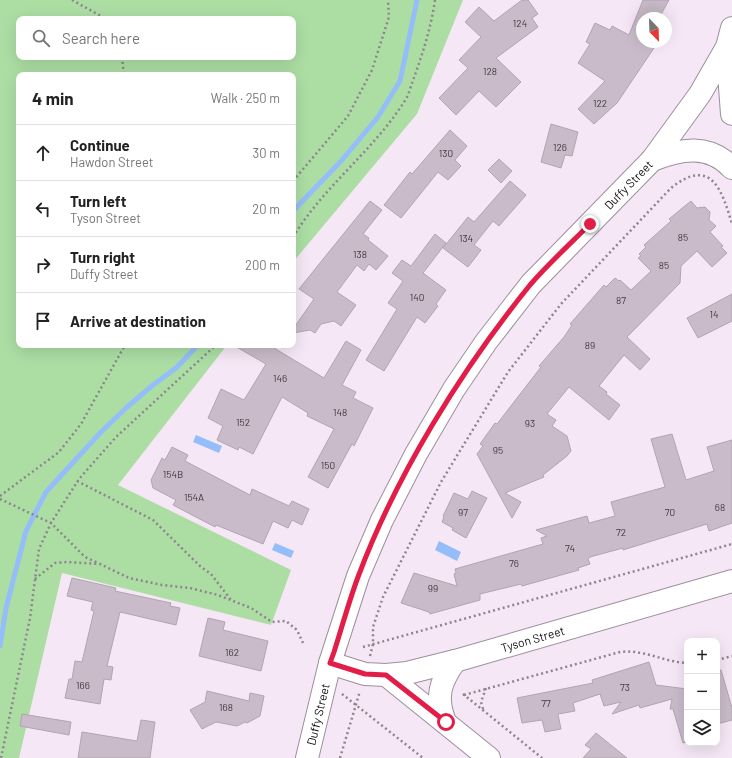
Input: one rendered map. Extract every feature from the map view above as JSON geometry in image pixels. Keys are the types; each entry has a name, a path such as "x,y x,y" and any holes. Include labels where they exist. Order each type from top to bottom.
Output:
{"street":[{"path":"730,38 732,114"},
{"name":"Duffy Street","path":"307,758 330,663 358,576 382,520 416,454 454,389 486,342 531,284 652,160 700,94 730,38"},
{"path":"652,160 669,153 687,150 706,152 728,163 732,168"},
{"name":"Tyson Street","path":"330,663 365,674 386,675 450,670 732,581"},
{"path":"446,722 440,708 440,694 450,670"},
{"path":"386,675 489,758"}],"path":[{"path":"72,0 101,16"},
{"path":"296,177 348,116 372,70 389,17 388,0"},
{"path":"296,232 307,214 379,134 405,102 417,70 432,18 435,0"},
{"path":"122,60 124,72"},
{"path":"373,644 373,627 383,597 441,482 508,372 561,304 671,188 684,178 693,175 701,175 709,179 723,196 732,224"},
{"path":"0,496 59,452 81,424 123,348"},
{"path":"1,758 30,618 39,549 50,523 77,481 116,437 213,348"},
{"path":"77,481 153,520 201,567 211,574 232,601"},
{"path":"0,499 50,523 85,557 129,578 162,585 190,588 218,595 251,608 272,622 286,621 296,630 303,644"},
{"path":"363,647 732,544"},
{"path":"35,579 55,563 66,562 100,564"},
{"path":"464,695 620,652 640,652 684,663"},
{"path":"720,659 732,656"},
{"path":"450,670 464,695 542,758"},
{"path":"485,711 481,702 486,688"},
{"path":"340,758 356,704 423,758"}],"green space":[{"path":"0,0 463,0 417,114 296,258 296,72 16,72 16,348 225,348 118,485 291,570 271,625 62,573 19,758 0,758"}],"water":[{"path":"196,435 222,446 219,453 193,442"},
{"path":"439,541 461,552 457,561 435,550"},
{"path":"275,543 294,551 291,558 272,550"}],"building":[{"path":"522,0 528,0 538,14 532,18 538,27 496,58 521,82 496,107 479,91 456,115 439,98 468,68 459,60 481,37 465,22 479,7 494,21"},
{"path":"643,0 669,0 662,12 638,12"},
{"path":"636,18 636,48 654,48 617,103 594,124 578,109 605,81 578,63 590,44 586,42 595,23 610,30 612,26 629,35"},
{"path":"551,124 578,132 572,156 565,155 561,168 541,162"},
{"path":"450,130 467,146 455,160 461,166 448,180 438,172 401,218 384,205 410,172 412,174"},
{"path":"499,159 512,171 501,183 488,170"},
{"path":"510,181 526,195 499,226 493,221 474,245 481,250 468,267 443,248 468,217 474,222"},
{"path":"370,201 382,210 363,234 369,238 368,240 388,256 376,270 369,264 364,271 357,265 337,292 356,305 341,326 334,321 321,324 315,333 310,330 296,332 296,325 314,299 299,289"},
{"path":"691,201 697,208 705,207 710,212 709,220 716,226 710,232 723,246 721,247 727,253 712,267 697,251 681,266 680,283 627,337 650,359 640,370 624,355 599,386 607,392 606,394 620,405 609,420 569,387 547,414 556,420 552,426 567,436 571,451 543,475 544,477 505,493 521,502 512,518 477,454 483,446 480,444 495,423 497,424 541,367 539,366 564,337 572,325 570,324 604,285 606,287 615,278 619,281 620,280 631,290 651,271 638,258 641,256 639,254 646,247 644,245 671,221 669,219"},
{"path":"435,234 446,243 423,273 446,290 436,304 438,306 425,323 417,317 384,371 366,360 397,309 388,303 403,281 392,273 402,260 411,266"},
{"path":"732,294 732,321 698,338 687,318"},
{"path":"346,341 361,350 342,385 356,392 353,398 373,408 354,446 352,444 328,488 308,477 334,429 307,416 308,413 282,397 253,454 239,447 238,450 217,440 223,426 208,418 221,389 244,400 266,364 238,348 274,348 324,378"},
{"path":"672,434 686,480 714,471 707,447 732,440 732,523 709,531 707,524 623,550 623,548 590,557 588,559 590,564 578,568 579,570 522,586 521,584 480,594 480,600 430,614 429,612 401,603 414,573 457,586 454,574 456,573 455,569 543,544 541,538 547,536 536,530 587,516 589,523 615,516 611,502 665,487 651,439"},
{"path":"172,447 188,455 185,461 250,495 252,489 289,506 292,501 309,509 302,525 292,520 288,528 273,521 263,544 216,525 215,527 173,505 176,500 153,488 151,480 162,458 165,460"},
{"path":"472,491 487,498 466,538 442,522 443,516 454,493 468,499"},
{"path":"72,578 116,588 115,591 171,603 170,606 180,608 176,625 120,612 107,666 113,667 111,680 104,679 100,704 65,698 69,679 72,679 75,661 82,662 94,611 91,610 93,602 67,596"},
{"path":"208,618 225,622 223,630 268,641 261,671 199,656"},
{"path":"649,662 656,685 684,689 684,743 673,709 670,709 672,699 640,708 639,705 612,714 621,702 604,706 600,694 573,703 575,711 558,714 561,729 545,732 542,720 522,723 517,698 593,683 592,680"},
{"path":"720,670 732,708 732,720 720,723"},
{"path":"207,691 249,701 250,693 264,696 260,716 247,723 245,722 237,726 216,722 202,729 190,710 205,702"},
{"path":"22,714 71,722 69,735 20,726"},
{"path":"141,720 155,722 150,758 78,758 82,732 137,741"},
{"path":"596,733 627,758 583,758 591,749 585,745"}],"waterway":[{"path":"296,208 342,160 378,117 400,81 417,0"},
{"path":"0,646 6,608 26,531 46,492 100,433 126,408 176,368 195,348"}],"route":[{"path":"446,722 386,675 365,674 330,663 358,576 382,520 416,454 454,389 486,342 531,284 590,224"}]}
